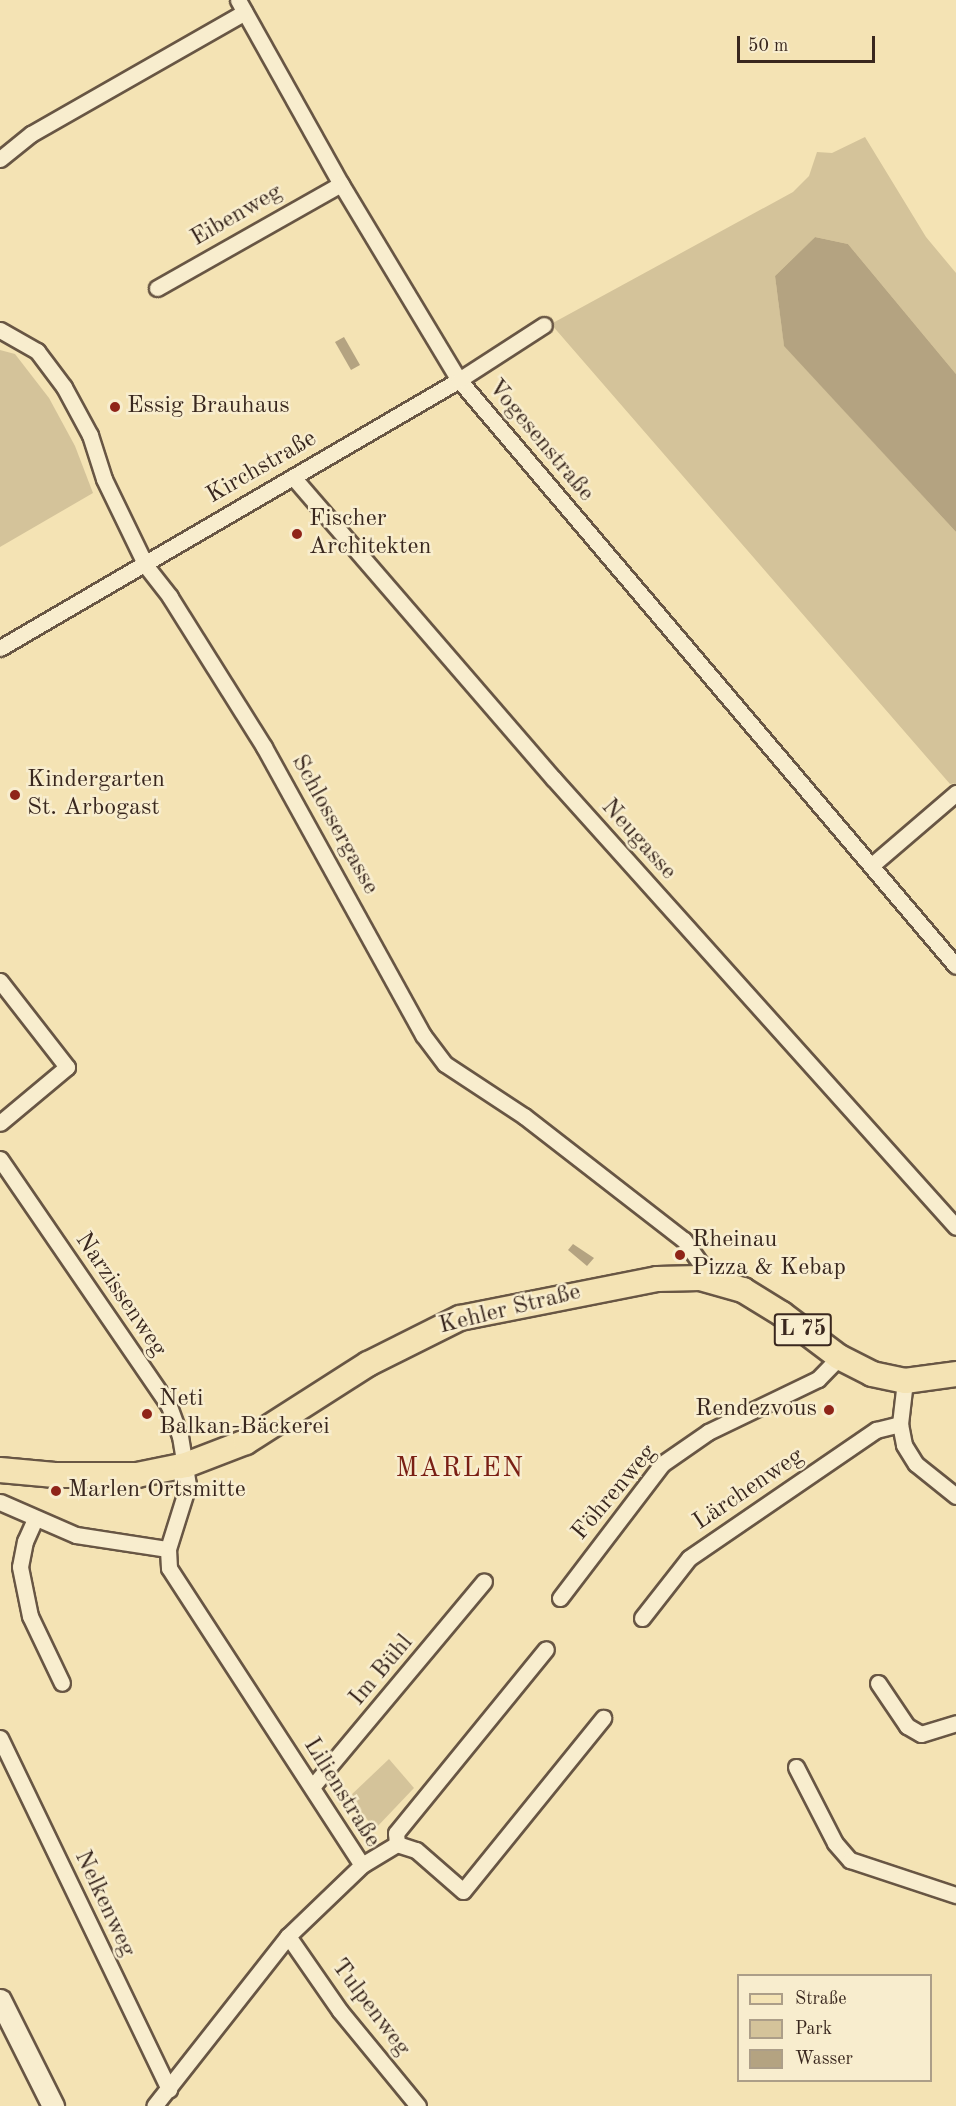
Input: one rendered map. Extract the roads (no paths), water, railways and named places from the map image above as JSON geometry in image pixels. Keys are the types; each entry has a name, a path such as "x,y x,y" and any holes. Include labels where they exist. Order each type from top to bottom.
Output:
{"main road":[{"name":"Kehler Straße","path":"0,1470 55,1475 137,1475 186,1465 246,1442 368,1364 460,1318 599,1288 657,1279 700,1278 721,1282 763,1300 839,1358 872,1374 905,1381 956,1374"},
{"path":"0,2000 53,2106"}],"street":[{"path":"0,159 31,134 242,6"},
{"name":"Vogesenstraße","path":"242,6 341,184 459,380 956,966"},
{"name":"Eibenweg","path":"157,288 341,184"},
{"name":"Kirchstraße","path":"0,648 146,566 459,380 544,324"},
{"name":"Schlossergasse","path":"1,332 37,351 64,387 90,435 104,479 146,566 170,597 264,747 423,1035 445,1064 524,1116 684,1240 701,1264 700,1278"},
{"name":"Neugasse","path":"293,477 553,778 956,1227"},
{"path":"872,865 956,793"},
{"path":"0,981 67,1067 0,1123"},
{"name":"Narzissenweg","path":"0,1159 169,1406 186,1465"},
{"name":"Föhrenweg","path":"560,1598 662,1464 708,1432 818,1379 839,1358"},
{"path":"905,1381 900,1424 904,1445 916,1464 956,1496"},
{"name":"Lärchenweg","path":"642,1617 689,1558 876,1430 900,1424"},
{"name":"Lilienstraße","path":"154,2106 288,1936 362,1865 169,1568 168,1549 188,1485 186,1465"},
{"path":"0,1502 35,1520 76,1535 168,1549"},
{"path":"35,1520 25,1541 20,1567 30,1617 62,1683"},
{"name":"Im Bühl","path":"312,1787 484,1581"},
{"path":"397,1844 396,1833 546,1649"},
{"path":"878,1683 907,1726 921,1734 956,1723"},
{"path":"362,1865 397,1844 416,1850 463,1891 603,1718"},
{"name":"Nelkenweg","path":"0,1738 169,2089"},
{"path":"796,1767 835,1843 850,1860 956,1895"},
{"name":"Tulpenweg","path":"288,1936 340,2011 416,2105"}],"water":[{"path":"815,237 848,244 956,374 956,532 784,346 775,276"},
{"path":"344,337 360,365 351,370 335,342"},
{"path":"573,1244 594,1258 587,1266 568,1250"}],"place":[{"name":"Essig Brauhaus","path":"115,407"},
{"name":"Fischer Architekten","path":"297,534"},
{"name":"Kindergarten St. Arbogast","path":"15,795"},
{"name":"Rheinau Pizza & Kebap","path":"680,1255"},
{"name":"Rendezvous","path":"829,1410"},
{"name":"Neti Balkan-Bäckerei","path":"147,1414"},
{"name":"Marlen Ortsmitte","path":"56,1491"}],"district":[{"name":"MARLEN","path":"460,1469"}]}
